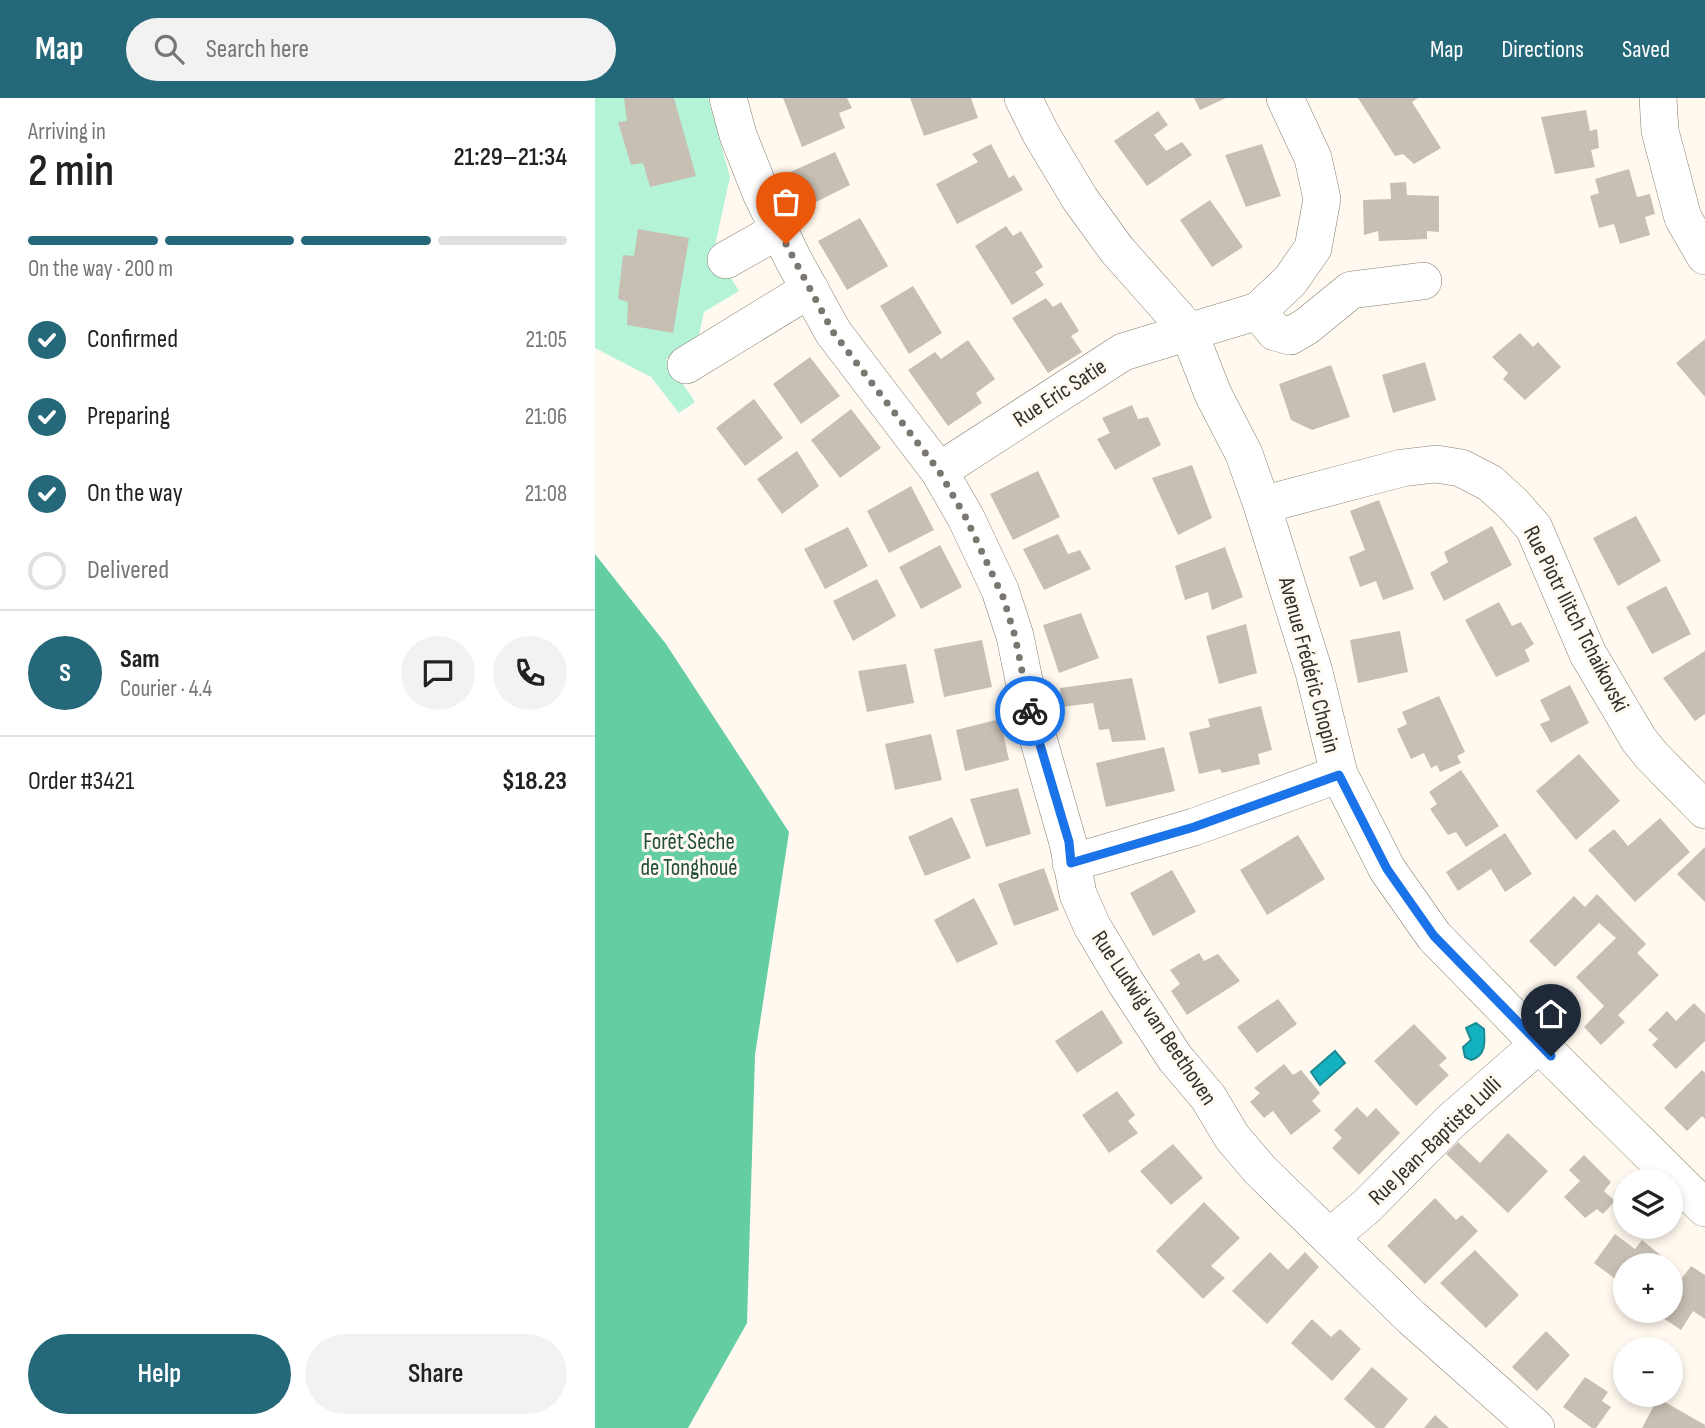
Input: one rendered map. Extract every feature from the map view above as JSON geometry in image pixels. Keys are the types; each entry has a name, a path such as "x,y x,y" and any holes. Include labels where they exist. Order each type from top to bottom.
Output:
{"street":[{"name":"Rue Ludwig van Beethoven","path":"728,98 737,135 779,229 833,332 939,471 966,518 1003,597 1015,636 1030,710 1069,842 1078,894 1092,926 1175,1058 1208,1097 1231,1137 1260,1170 1412,1318 1536,1428"},
{"name":"Avenue Frédéric Chopin","path":"1023,98 1080,199 1117,250 1188,330 1213,394 1244,454 1262,505 1314,672 1339,775 1387,869 1434,936 1705,1208"},
{"path":"1285,98 1313,158 1322,199 1313,248 1290,281 1258,311 1275,332 1290,336 1307,326 1351,290 1423,281"},
{"path":"1658,98 1660,131 1683,218 1705,256"},
{"path":"726,260 779,229"},
{"path":"686,365 810,289"},
{"name":"Rue Eric Satie","path":"939,471 1123,352 1188,330 1226,322 1258,311"},
{"name":"Rue Piotr Ilitch Tchaikovski","path":"1262,505 1402,468 1436,464 1461,468 1490,482 1534,528 1588,654 1639,740 1705,810"},
{"path":"1071,863 1194,827 1339,775"},
{"name":"Rue Jean-Baptiste Lulli","path":"1330,1237 1367,1206 1450,1122 1539,1044"}],"green space":[{"path":"595,98 708,98 730,177 714,250 739,291 704,312 698,340 666,359 695,402 679,413 651,377 595,348"},
{"name":"Forêt Sèche de Tonghoué","path":"595,554 666,644 789,832 755,1055 747,1323 688,1428 595,1428"}],"water":[{"path":"1476,1023 1484,1029 1484,1043 1482,1052 1471,1060 1465,1057 1463,1047 1471,1040 1466,1028"},
{"path":"1335,1051 1345,1063 1320,1085 1311,1072"}],"building":[{"path":"624,98 674,98 696,176 650,187 643,163 631,165 618,122 627,121"},
{"path":"783,98 847,98 852,108 839,113 845,128 802,147"},
{"path":"910,98 971,98 978,118 924,136"},
{"path":"1194,98 1226,98 1200,110"},
{"path":"1358,98 1418,98 1412,102 1441,148 1414,164 1403,154 1395,156"},
{"path":"1586,110 1590,131 1597,129 1599,148 1591,150 1595,167 1555,174 1541,117"},
{"path":"1158,111 1168,125 1154,135 1166,151 1182,142 1192,155 1147,186 1114,141"},
{"path":"991,144 1009,178 1014,175 1023,190 957,224 936,184 978,162 972,154"},
{"path":"1262,144 1281,196 1246,207 1225,155"},
{"path":"835,152 850,185 804,208 786,174"},
{"path":"1629,169 1637,197 1650,194 1655,214 1645,217 1650,235 1620,244 1614,224 1599,228 1590,196 1599,193 1595,179"},
{"path":"1406,182 1407,195 1439,196 1439,232 1427,231 1427,239 1379,241 1378,231 1364,235 1363,200 1391,199 1390,183"},
{"path":"1210,200 1243,247 1212,267 1180,220"},
{"path":"860,218 888,266 847,290 818,241"},
{"path":"1006,226 1013,236 1021,231 1043,267 1035,272 1044,285 1012,305 975,246"},
{"path":"638,229 689,238 673,333 627,325 628,302 618,299 623,255 634,256"},
{"path":"913,286 942,333 909,354 880,306"},
{"path":"1046,298 1053,307 1061,302 1079,331 1071,336 1082,352 1048,373 1012,318"},
{"path":"1520,333 1533,347 1538,342 1561,367 1525,400 1503,379 1508,373 1492,357"},
{"path":"1705,339 1705,397 1676,363"},
{"path":"968,340 995,379 976,393 982,403 948,426 908,370 935,352 941,359"},
{"path":"810,357 840,396 801,424 773,384"},
{"path":"1425,362 1436,400 1393,413 1382,375"},
{"path":"1331,365 1350,417 1312,430 1291,420 1279,384"},
{"path":"754,399 783,438 745,466 716,428"},
{"path":"1132,405 1138,419 1148,417 1161,445 1115,470 1097,439 1110,433 1102,418"},
{"path":"851,409 881,448 840,478 811,440"},
{"path":"797,451 819,486 782,514 757,479"},
{"path":"1192,465 1212,518 1178,535 1152,478"},
{"path":"1038,471 1060,517 1013,540 990,494"},
{"path":"911,486 934,530 889,553 867,511"},
{"path":"1379,500 1414,589 1383,600 1376,581 1360,587 1349,557 1365,550 1350,511"},
{"path":"1636,516 1661,561 1618,586 1593,538"},
{"path":"1492,526 1512,565 1444,601 1430,573 1448,562 1444,552"},
{"path":"848,527 868,566 825,589 804,549"},
{"path":"1058,534 1068,554 1080,550 1091,569 1044,590 1023,549"},
{"path":"940,545 962,587 921,609 899,567"},
{"path":"1225,547 1243,597 1212,610 1208,592 1185,600 1175,566"},
{"path":"877,579 896,616 853,641 833,601"},
{"path":"1666,586 1691,634 1652,654 1626,607"},
{"path":"1499,602 1512,626 1521,622 1534,644 1525,650 1530,661 1496,677 1465,620"},
{"path":"1081,613 1099,658 1059,673 1043,625"},
{"path":"1246,624 1257,673 1219,684 1206,636"},
{"path":"1400,631 1408,672 1358,683 1350,640"},
{"path":"982,640 992,687 944,697 934,649"},
{"path":"1705,651 1705,714 1695,721 1663,678"},
{"path":"906,664 914,703 867,712 858,671"},
{"path":"1132,678 1146,740 1112,742 1109,729 1099,730 1093,703 1062,707 1060,688"},
{"path":"1570,685 1589,723 1551,743 1540,724 1550,720 1540,700"},
{"path":"1439,696 1465,752 1457,756 1461,763 1440,772 1437,765 1431,768 1424,753 1411,759 1397,729 1407,724 1402,712"},
{"path":"1261,706 1272,750 1258,754 1260,764 1222,773 1220,769 1199,774 1189,732 1210,727 1208,719"},
{"path":"1000,719 1009,760 965,771 956,730"},
{"path":"931,734 942,780 895,790 885,744"},
{"path":"1164,747 1175,791 1106,807 1096,763"},
{"path":"1579,754 1620,801 1576,840 1536,791"},
{"path":"1461,770 1499,826 1466,847 1456,832 1448,835 1430,809 1437,804 1429,792"},
{"path":"1018,788 1031,834 986,847 970,799"},
{"path":"952,817 971,858 925,876 908,837"},
{"path":"1660,818 1690,852 1635,902 1588,850 1614,829 1628,846"},
{"path":"1505,833 1532,874 1505,892 1491,869 1458,891 1446,872"},
{"path":"1298,835 1325,879 1267,915 1240,870"},
{"path":"1705,847 1705,902 1677,874"},
{"path":"1044,868 1059,910 1014,926 998,884"},
{"path":"1172,870 1196,912 1153,936 1130,893"},
{"path":"1597,894 1646,944 1637,953 1659,975 1618,1015 1625,1022 1601,1045 1584,1027 1604,1006 1576,977 1616,938 1599,923 1555,967 1529,941 1574,896 1585,907"},
{"path":"974,898 998,944 957,963 934,920"},
{"path":"1199,953 1204,961 1218,954 1240,981 1187,1015 1171,991 1180,984 1170,970"},
{"path":"1278,999 1297,1024 1257,1053 1237,1027"},
{"path":"1694,1003 1705,1014 1705,1041 1676,1069 1652,1045 1658,1039 1648,1030 1667,1011 1676,1021"},
{"path":"1102,1010 1123,1043 1077,1073 1055,1041"},
{"path":"1414,1024 1447,1058 1439,1065 1449,1075 1416,1106 1374,1061"},
{"path":"1284,1064 1293,1075 1301,1070 1320,1093 1312,1101 1321,1111 1291,1135 1273,1111 1264,1118 1250,1102 1260,1093 1254,1088"},
{"path":"1702,1070 1705,1073 1705,1119 1702,1116 1687,1131 1664,1108"},
{"path":"1117,1091 1135,1115 1128,1121 1138,1133 1109,1153 1082,1115"},
{"path":"1357,1107 1367,1117 1376,1108 1400,1133 1359,1175 1332,1148 1342,1138 1334,1130"},
{"path":"1508,1133 1548,1171 1508,1213 1446,1154 1458,1142 1480,1163"},
{"path":"1173,1144 1203,1178 1171,1205 1140,1171"},
{"path":"1584,1155 1611,1182 1604,1191 1613,1199 1613,1203 1603,1214 1597,1209 1585,1218 1564,1197 1580,1181 1569,1170"},
{"path":"1435,1198 1456,1220 1462,1215 1478,1231 1425,1284 1387,1246"},
{"path":"1204,1202 1240,1238 1211,1266 1225,1278 1203,1299 1156,1251"},
{"path":"1613,1237 1613,1239 1622,1239 1635,1249 1642,1240 1658,1253 1613,1253 1613,1277 1594,1263"},
{"path":"1475,1250 1519,1295 1486,1328 1440,1283"},
{"path":"1270,1252 1288,1270 1305,1252 1319,1267 1267,1324 1232,1291"},
{"path":"1691,1266 1705,1275 1705,1319 1693,1311 1681,1330 1670,1323 1683,1323 1683,1277"},
{"path":"1312,1319 1331,1337 1340,1329 1361,1349 1332,1381 1291,1343"},
{"path":"1546,1331 1570,1355 1537,1391 1512,1367"},
{"path":"1372,1367 1408,1399 1384,1428 1376,1428 1344,1399"},
{"path":"1585,1377 1608,1392 1602,1401 1611,1407 1596,1428 1592,1428 1563,1407"},
{"path":"1653,1407 1674,1407 1705,1425 1705,1428 1642,1428"},
{"path":"1435,1415 1449,1428 1424,1428"}],"way so far":[{"path":"786,244 833,332 939,471 966,518 1003,597 1015,636 1030,711"}],"route":[{"path":"1030,711 1069,842 1071,863 1194,827 1339,775 1387,869 1434,936 1551,1056"}]}
